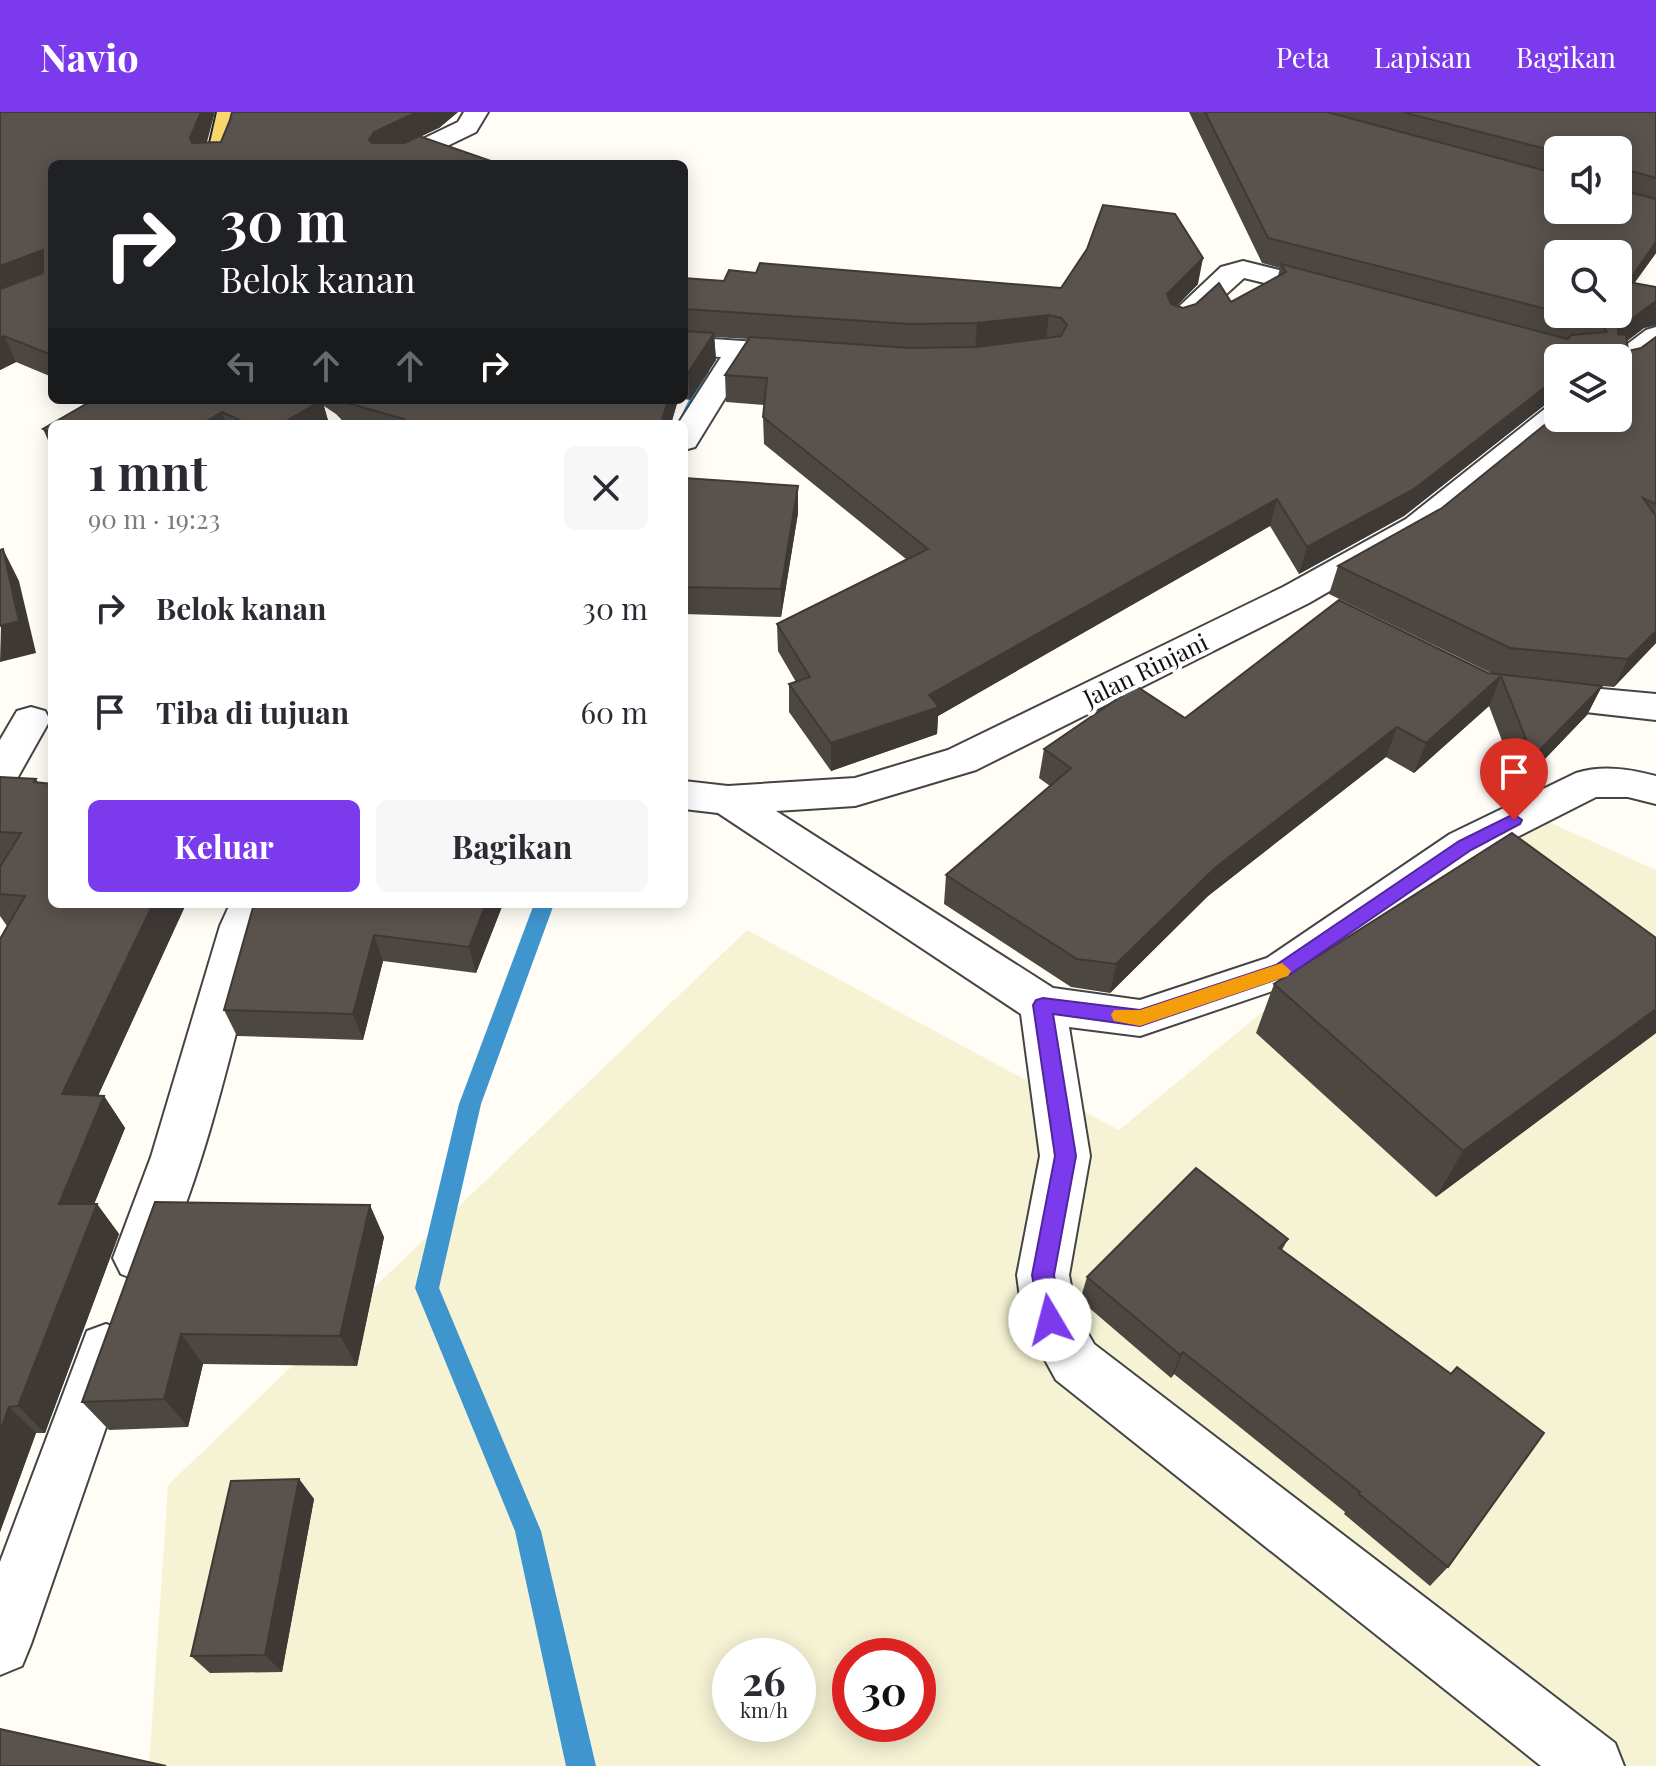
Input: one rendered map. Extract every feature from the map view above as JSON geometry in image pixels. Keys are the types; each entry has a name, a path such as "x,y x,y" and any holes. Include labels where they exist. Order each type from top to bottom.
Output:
{"main road":[{"path":"215,160 229,112"}],"street":[{"path":"398,160 467,127 476,112"},
{"path":"1179,322 1231,273 1243,269 1368,301"},
{"path":"1632,355 1656,336"},
{"path":"688,346 831,356"},
{"path":"688,434 739,352"},
{"name":"Jalan Rinjani","path":"688,795 728,800 855,792 962,760 1296,595 1418,526 1544,425"},
{"path":"1296,595 1339,616"},
{"path":"1502,693 1656,707"},
{"path":"0,774 28,719"},
{"path":"728,800 1043,1005 1140,1018 1283,970 1465,845 1590,783 1628,783 1656,790"},
{"path":"0,1644 176,1157 242,926 250,908"},
{"path":"1043,1005 1065,1156 1043,1275 1050,1320 1075,1362 1592,1766"}],"shaded area":[{"path":"1513,806 1656,870 1656,1766 149,1766 168,1485 747,930 1119,1130"}],"building":[{"path":"0,112 201,112 190,138 192,143 221,142 232,112 417,112 374,132 369,140 372,143 405,143 419,136 488,160 48,160 48,353 4,336 0,338 0,289 43,273 43,250 0,266"},
{"path":"1205,112 1327,112 1544,170 1544,224 1632,224 1632,193 1656,199 1656,242 1632,276 1632,240 1544,240 1544,308 1268,238"},
{"path":"1402,112 1656,112 1656,178 1632,171 1632,136 1544,136 1544,148"},
{"path":"1103,205 1175,214 1203,258 1167,294 1171,304 1183,308 1196,304 1219,283 1231,302 1286,272 1281,264 1568,339 1571,335 1607,332 1604,328 1619,328 1618,334 1626,335 1627,344 1544,344 1544,388 1414,489 1307,547 1277,499 929,695 939,707 831,743 789,684 810,677 777,624 928,549 763,417 767,378 725,375 750,337 910,348 977,347 1061,336 1067,325 1061,318 1049,315 977,323 910,324 688,309 688,278 724,281 729,270 756,273 760,263 1061,288 1087,249"},
{"path":"1632,283 1656,287 1656,301 1632,319"},
{"path":"688,331 714,333 688,373"},
{"path":"1656,337 1656,504 1643,498 1656,516 1656,631 1628,659 1510,648 1338,566 1442,508 1544,425 1544,432 1632,432 1632,350 1641,348"},
{"path":"86,404 315,404 288,420 239,420 222,412 209,420 59,420"},
{"path":"351,404 667,404 662,420 404,419"},
{"path":"688,478 798,486 781,589 688,587"},
{"path":"3,549 19,621 0,626 0,550"},
{"path":"1339,600 1488,673 1602,686 1533,757 1501,676 1426,743 1397,727 1216,867 1116,964 1077,959 946,875 1071,768 1044,749 1136,686 1185,718"},
{"path":"0,777 36,779 34,782 48,784 48,908 151,908 62,1094 104,1096 59,1204 97,1204 18,1406 9,1407 0,1431 0,939 25,896 0,894 0,867 21,833 0,832"},
{"path":"1512,833 1656,938 1656,1009 1463,1151 1274,984"},
{"path":"253,908 484,908 469,947 374,935 353,1014 224,1010"},
{"path":"1196,1168 1288,1239 1279,1248 1451,1374 1457,1367 1544,1433 1448,1567 1360,1492 1183,1352 1180,1355 1087,1277"},
{"path":"155,1202 370,1205 340,1336 181,1334 164,1399 82,1402"},
{"path":"299,1479 265,1655 191,1656 231,1481"},
{"path":"0,1729 166,1766 0,1766"}],"waterway":[{"path":"686,420 708,375"},
{"path":"543,908 470,1104 427,1288 528,1531 581,1766"}],"slow traffic":[{"path":"1121,1015 1140,1018 1282,971"}],"route":[{"path":"1050,1320 1043,1275 1065,1156 1043,1005 1140,1018 1283,970 1465,845 1514,820"}]}
